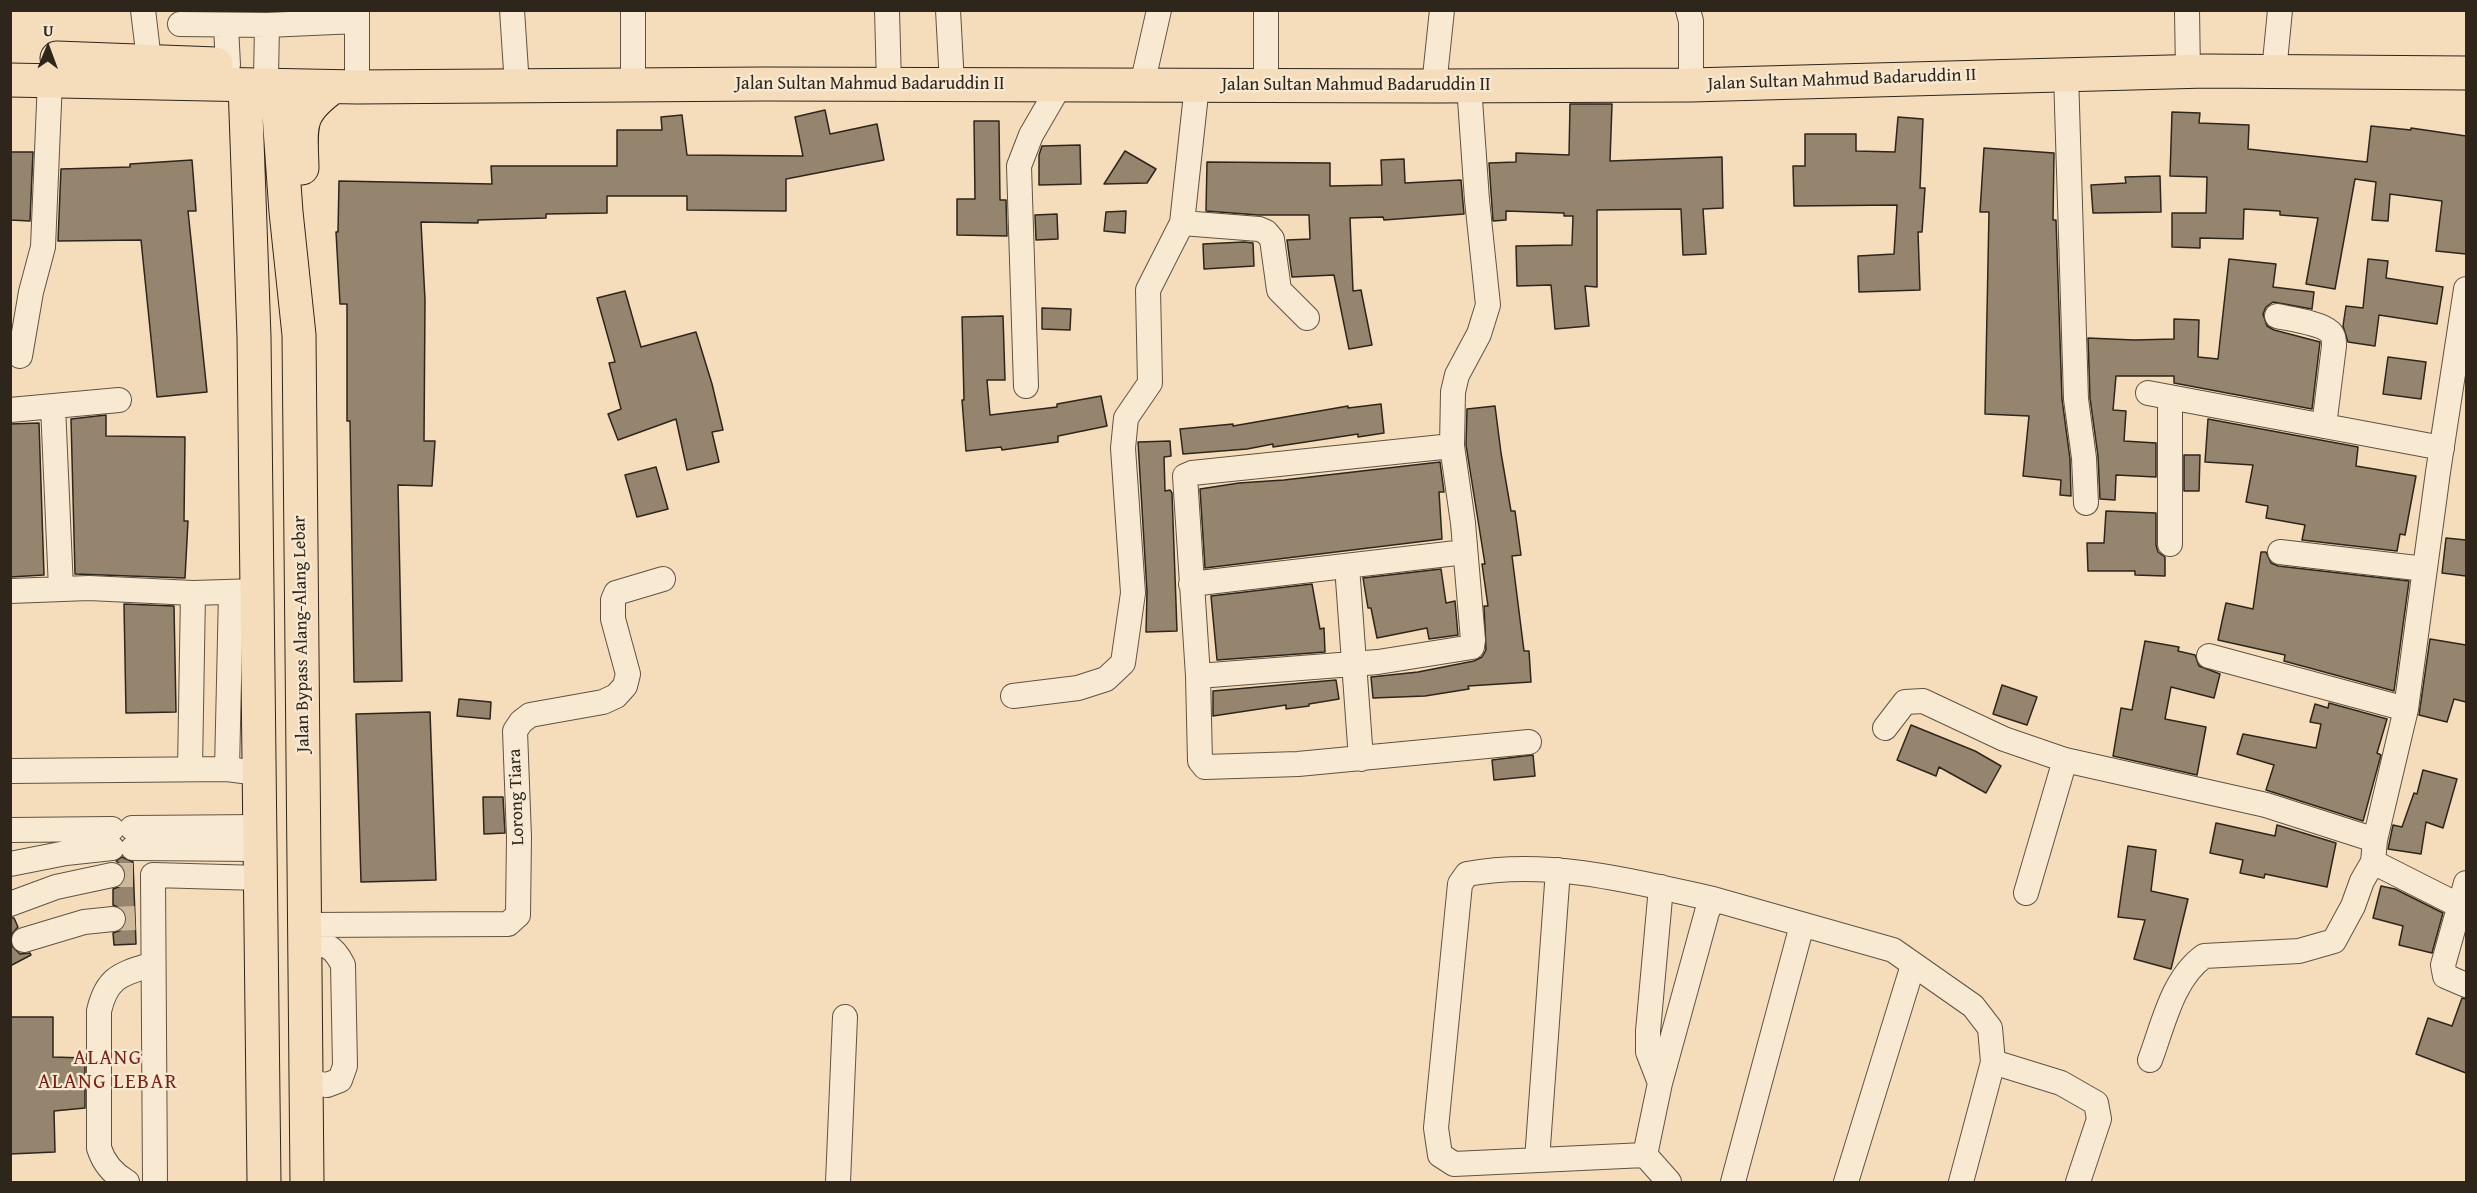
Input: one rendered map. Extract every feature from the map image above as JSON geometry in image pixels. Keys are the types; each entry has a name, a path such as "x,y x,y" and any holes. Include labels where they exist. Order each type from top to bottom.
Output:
{"highway":[{"path":"10,57 151,72"},
{"path":"10,80 50,80 151,72"},
{"name":"Jalan Sultan Mahmud Badaruddin II","path":"151,72 345,87 889,84 1691,85 2188,72 2466,73"},
{"path":"254,79 254,337 244,592 243,771 259,851 264,1182"},
{"name":"Jalan Bypass Alang-Alang Lebar","path":"254,79 293,273 298,335 307,1182"},
{"path":"293,273 302,247 303,120 315,100 345,87"}],"street":[{"path":"143,10 151,72"},
{"path":"512,10 517,86"},
{"path":"633,10 633,85"},
{"path":"887,10 889,84"},
{"path":"948,10 952,84"},
{"path":"1142,85 1159,10"},
{"path":"1266,10 1266,85"},
{"path":"1434,86 1442,10"},
{"path":"1688,10 1691,21 1691,85"},
{"path":"2187,10 2190,60 2188,72"},
{"path":"2274,72 2280,10"},
{"path":"180,24 267,25 357,16 345,87"},
{"path":"254,79 267,25"},
{"path":"226,26 254,79"},
{"path":"2066,74 2076,399 2084,458 2086,503"},
{"path":"20,356 31,292 43,247 50,80"},
{"path":"1026,386 1019,166 1031,135 1060,85"},
{"path":"1013,696 1078,688 1106,679 1123,663 1133,593 1123,448 1126,417 1150,383 1148,290 1182,223 1197,85"},
{"path":"1198,676 1355,663 1472,647 1465,552 1452,446 1453,392 1457,375 1479,334 1488,305 1477,200 1469,85"},
{"path":"1182,223 1259,229 1266,232 1272,239 1279,290 1307,318"},
{"path":"2150,1060 2181,981 2196,962 2204,956 2299,951 2334,941 2353,906 2374,851 2406,709 2442,448 2459,380 2466,289"},
{"path":"2277,316 2319,326 2330,331 2333,336 2334,346 2324,426"},
{"path":"2170,544 2159,395 2442,448"},
{"path":"10,410 119,400"},
{"path":"53,406 61,589"},
{"path":"1452,446 1192,473 1185,476 1198,676 1200,761 1205,767 1298,764 1529,742"},
{"path":"1191,584 1465,552"},
{"path":"2280,552 2425,569"},
{"path":"1347,566 1361,759"},
{"name":"Lorong Tiara","path":"305,934 508,924 514,921 518,915 519,837 515,731 530,715 603,702 616,696 625,686 628,674 614,619 615,593 663,579"},
{"path":"10,591 89,588 193,593 244,592"},
{"path":"190,769 193,593"},
{"path":"2209,656 2406,709"},
{"path":"1885,728 1905,702 1923,700 2004,738 2065,760 2266,804 2374,851 2464,899 2443,965 2445,976 2466,985"},
{"path":"2026,893 2065,760"},
{"path":"10,771 190,769 243,771"},
{"path":"10,830 259,851"},
{"path":"10,864 66,853 122,838"},
{"path":"10,904 56,887 259,851"},
{"path":"1645,1155 1454,1164 1440,1155 1436,1128 1460,885 1467,874 1489,870 1558,870 1661,887 1713,899 1893,951 1973,1006 1990,1028 1993,1062 1961,1182"},
{"path":"1537,1160 1558,870"},
{"path":"133,875 134,918 153,964 155,1182"},
{"path":"1660,1083 1648,1052 1648,1031 1661,887"},
{"path":"1645,1155 1660,1083 1707,912 1713,899"},
{"path":"24,940 84,922 134,918"},
{"path":"1733,1182 1802,925"},
{"path":"305,934 336,952 343,965 345,1066 340,1080 327,1085 306,1082"},
{"path":"127,1182 114,1174 104,1161 99,1148 99,1011 104,992 120,975 153,964"},
{"path":"1846,1182 1913,964"},
{"path":"305,1009 344,1008"},
{"path":"838,1182 845,1017"},
{"path":"1993,1062 2061,1083 2096,1103 2099,1119 2078,1182"},
{"path":"1645,1155 1669,1182"}],"building":[{"path":"1570,104 1612,104 1610,161 1722,157 1723,208 1703,209 1706,254 1683,255 1681,209 1597,210 1597,287 1585,286 1589,326 1555,329 1551,285 1517,286 1516,246 1572,245 1573,216 1564,216 1564,213 1506,211 1506,220 1493,221 1489,163 1516,162 1516,153 1569,155"},
{"path":"825,110 830,134 877,124 884,160 786,179 786,211 687,210 687,196 607,196 607,213 546,214 546,218 478,220 478,223 421,222 425,300 424,441 435,441 432,486 398,485 402,681 354,682 350,421 347,421 347,304 340,304 336,232 338,232 339,181 492,184 491,166 617,166 617,130 662,130 661,117 682,115 687,155 803,156 795,117"},
{"path":"2172,112 2200,113 2199,123 2249,125 2248,149 2367,162 2371,126 2411,130 2411,128 2466,136 2466,254 2436,251 2442,201 2390,194 2388,221 2372,220 2376,182 2355,179 2335,289 2306,284 2318,218 2280,215 2280,211 2244,209 2243,239 2200,238 2200,248 2172,247 2172,213 2206,213 2207,177 2170,176"},
{"path":"1898,117 1923,119 1920,188 1925,188 1922,232 1918,232 1920,290 1859,292 1858,256 1894,254 1897,205 1794,206 1793,166 1805,166 1805,134 1856,134 1856,151 1895,152"},
{"path":"974,121 999,121 1000,200 1006,200 1007,236 957,235 957,199 975,199"},
{"path":"1080,145 1081,184 1039,185 1039,155 1042,146"},
{"path":"1984,148 2054,153 2053,220 2056,220 2062,399 2070,459 2071,496 2060,495 2061,480 2023,476 2029,416 1985,414 1989,212 1980,212"},
{"path":"1125,151 1156,169 1147,183 1104,184"},
{"path":"10,152 33,152 30,221 10,220"},
{"path":"1404,159 1405,183 1461,180 1464,214 1384,220 1383,217 1350,218 1353,291 1361,290 1372,345 1349,349 1334,275 1292,277 1287,240 1310,239 1309,215 1258,215 1206,211 1207,162 1330,163 1330,186 1382,185 1381,160"},
{"path":"192,160 196,211 188,211 207,392 157,397 141,240 58,241 61,169 130,167 130,164"},
{"path":"2160,176 2161,212 2093,213 2091,185 2126,183 2125,177"},
{"path":"1126,211 1125,233 1104,231 1106,212"},
{"path":"1057,214 1058,239 1036,240 1035,215"},
{"path":"1253,243 1254,266 1204,269 1203,244"},
{"path":"2229,259 2276,264 2273,287 2314,292 2312,309 2273,302 2266,307 2263,314 2267,326 2274,330 2320,342 2312,409 2174,383 2174,376 2116,376 2113,410 2126,411 2124,441 2156,443 2156,477 2116,475 2115,500 2100,499 2098,456 2090,398 2088,338 2174,339 2174,319 2199,320 2198,357 2218,359"},
{"path":"2368,259 2388,261 2386,278 2443,287 2437,324 2379,315 2375,346 2348,342 2343,326 2346,306 2363,308"},
{"path":"625,291 641,347 696,332 723,430 712,432 719,462 687,470 676,419 618,440 608,414 621,409 609,363 615,362 597,298"},
{"path":"1042,308 1071,309 1070,330 1042,329"},
{"path":"1003,316 1005,380 987,380 990,415 1057,407 1057,404 1101,396 1107,426 1058,436 1058,442 1002,450 1001,447 966,451 962,400 964,400 962,317"},
{"path":"2388,357 2426,362 2421,399 2383,394"},
{"path":"1381,404 1384,433 1358,437 1358,434 1273,447 1273,444 1247,449 1183,454 1180,429 1233,424 1233,426 1348,406 1348,408"},
{"path":"1495,406 1511,511 1515,511 1521,555 1512,556 1524,651 1529,651 1531,682 1468,686 1469,689 1425,696 1373,698 1371,677 1418,672 1474,661 1482,657 1486,650 1484,606 1488,606 1482,564 1485,564 1466,445 1467,409"},
{"path":"106,415 106,436 185,437 184,521 188,521 185,578 75,574 71,419"},
{"path":"2208,419 2358,447 2356,466 2416,476 2405,535 2400,534 2397,551 2302,540 2305,525 2266,518 2268,506 2246,502 2253,465 2205,462"},
{"path":"39,423 44,575 10,577 10,424"},
{"path":"1170,441 1171,456 1164,457 1165,491 1170,490 1172,493 1177,631 1146,632 1147,592 1138,442"},
{"path":"2184,455 2200,455 2199,491 2184,491"},
{"path":"1440,462 1444,492 1439,492 1442,539 1205,568 1200,489"},
{"path":"656,467 668,509 637,517 625,475"},
{"path":"2106,511 2156,513 2156,545 2158,552 2165,557 2165,576 2135,575 2135,571 2088,571 2087,543 2104,543"},
{"path":"2446,538 2466,540 2466,576 2442,573"},
{"path":"2261,552 2266,552 2271,563 2278,566 2409,581 2394,691 2284,661 2285,655 2218,640 2226,603 2253,609"},
{"path":"1441,569 1446,603 1455,601 1458,635 1429,639 1427,628 1377,638 1371,608 1368,608 1363,578"},
{"path":"1312,584 1320,629 1324,628 1325,652 1217,660 1211,596"},
{"path":"124,604 174,606 176,712 126,713"},
{"path":"2430,639 2466,645 2466,702 2454,699 2447,722 2419,715"},
{"path":"2145,641 2179,647 2178,651 2195,655 2199,666 2220,674 2214,698 2171,687 2165,719 2206,727 2197,775 2113,756 2121,708 2132,710"},
{"path":"1336,680 1339,699 1309,704 1309,706 1286,709 1286,705 1213,716 1213,691"},
{"path":"2002,685 2037,697 2027,725 1993,714"},
{"path":"459,699 491,702 490,719 457,716"},
{"path":"2329,703 2387,719 2377,753 2381,755 2363,821 2266,790 2274,765 2237,754 2243,734 2316,748 2321,724 2310,722 2315,704 2328,708"},
{"path":"430,712 436,880 361,882 356,714"},
{"path":"1911,725 1975,751 2001,766 1986,793 1939,767 1936,776 1897,760"},
{"path":"1533,755 1535,776 1494,780 1492,760"},
{"path":"2423,770 2457,779 2443,828 2426,822 2421,854 2388,849 2393,825 2402,827 2414,793 2417,794"},
{"path":"483,797 503,797 505,833 484,834"},
{"path":"2216,823 2275,836 2277,825 2336,843 2327,887 2265,874 2264,878 2240,873 2243,860 2210,853"},
{"path":"2128,846 2156,850 2151,891 2188,899 2171,969 2134,959 2145,920 2118,917"},
{"path":"122,857 133,862 136,944 114,945 113,933 122,930 127,918 124,910 113,905 113,889 121,886 126,879 123,866 116,861"},
{"path":"2381,886 2395,889 2443,913 2432,953 2399,945 2403,926 2373,918"},
{"path":"10,918 14,918 18,927 10,936"},
{"path":"10,944 20,954 30,953 31,955 10,966"},
{"path":"2462,998 2466,999 2466,1073 2416,1054 2428,1018 2452,1026"},
{"path":"10,1017 53,1017 53,1057 85,1058 85,1108 54,1111 55,1152 10,1154"}],"tunnel":[{"path":"112,875 133,875"},
{"path":"113,919 135,918"}],"district":[{"name":"ALANG ALANG LEBAR","path":"108,1071"}]}
